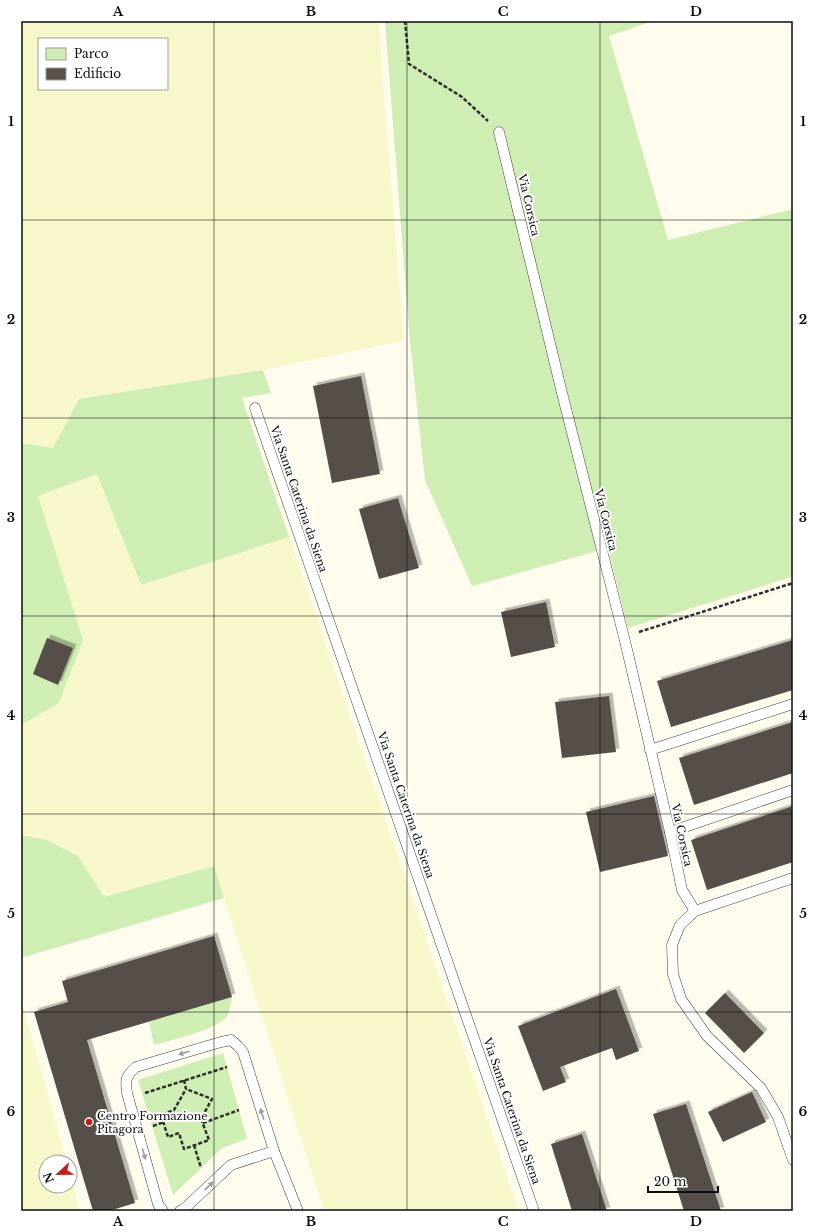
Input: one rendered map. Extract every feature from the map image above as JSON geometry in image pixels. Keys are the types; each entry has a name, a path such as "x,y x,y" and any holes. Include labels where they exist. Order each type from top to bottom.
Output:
{"lane":[{"name":"Via Corsica","path":"499,132 562,393 624,637 670,832 682,890 695,911"},
{"name":"Via Santa Caterina da Siena","path":"255,408 534,1211"},
{"path":"650,750 793,704"},
{"path":"670,832 793,790"},
{"path":"793,878 695,911 680,925 672,945 673,974 681,999 707,1036 761,1088 778,1117 793,1160"},
{"path":"163,1211 158,1204 127,1093 126,1082 128,1074 136,1067 231,1040 243,1052 274,1151 298,1211"},
{"path":"180,1211 231,1165 274,1151"}],"path":[{"path":"405,21 409,64 462,97 499,132"},
{"path":"624,637 793,584"},
{"path":"142,1094 226,1067"},
{"path":"184,1080 186,1089 174,1110 161,1115 168,1137 178,1134 184,1149 209,1140 201,1119 212,1099 186,1089"},
{"path":"203,1123 239,1110"},
{"path":"152,1126 164,1122"},
{"path":"194,1145 201,1168"}],"green space":[{"path":"21,21 378,21 404,341 263,370 79,399 53,448 21,443"},
{"path":"385,21 653,21 609,36 668,240 793,209 793,578 792,577 628,628 608,548 472,586 425,480 410,341"},
{"path":"263,370 271,393 242,398 289,537 141,585 97,474 38,496 83,640 59,703 21,725 21,443 53,448 79,399"},
{"path":"97,474 141,585 289,537 519,1211 324,1211 214,866 104,897 78,856 47,840 21,835 21,725 59,703 83,640 37,496"},
{"path":"21,835 47,840 78,856 104,897 214,866 224,898 21,958"},
{"path":"232,997 228,1015 215,1025 194,1034 154,1045 149,1022"},
{"path":"21,999 65,1154 38,1154 38,1194 75,1194 80,1211 21,1211"},
{"path":"223,1053 247,1139 222,1148 173,1195 138,1080"}],"building":[{"path":"361,376 380,474 332,483 313,386"},
{"path":"398,498 419,568 379,579 359,509"},
{"path":"546,602 555,647 511,657 501,612"},
{"path":"47,638 73,648 58,685 33,674"},
{"path":"793,640 793,690 671,727 657,681"},
{"path":"609,696 616,752 562,758 555,702"},
{"path":"793,722 793,773 694,805 679,758"},
{"path":"654,796 668,856 600,872 586,812"},
{"path":"793,806 793,862 707,890 691,840"},
{"name":"Centro Formazione Pitagora","path":"214,936 232,997 87,1040 135,1203 109,1211 93,1211 78,1160 78,1154 76,1154 34,1012 68,1002 62,981"},
{"path":"616,989 639,1051 616,1060 612,1048 560,1067 566,1082 543,1091 518,1026"},
{"path":"725,993 764,1033 744,1053 705,1013"},
{"path":"752,1092 766,1122 723,1142 708,1112"},
{"path":"686,1104 721,1211 684,1211 653,1114"},
{"path":"582,1134 607,1211 572,1211 551,1144"}],"place":[{"name":"Centro Formazione Pitagora","path":"89,1122"}]}
